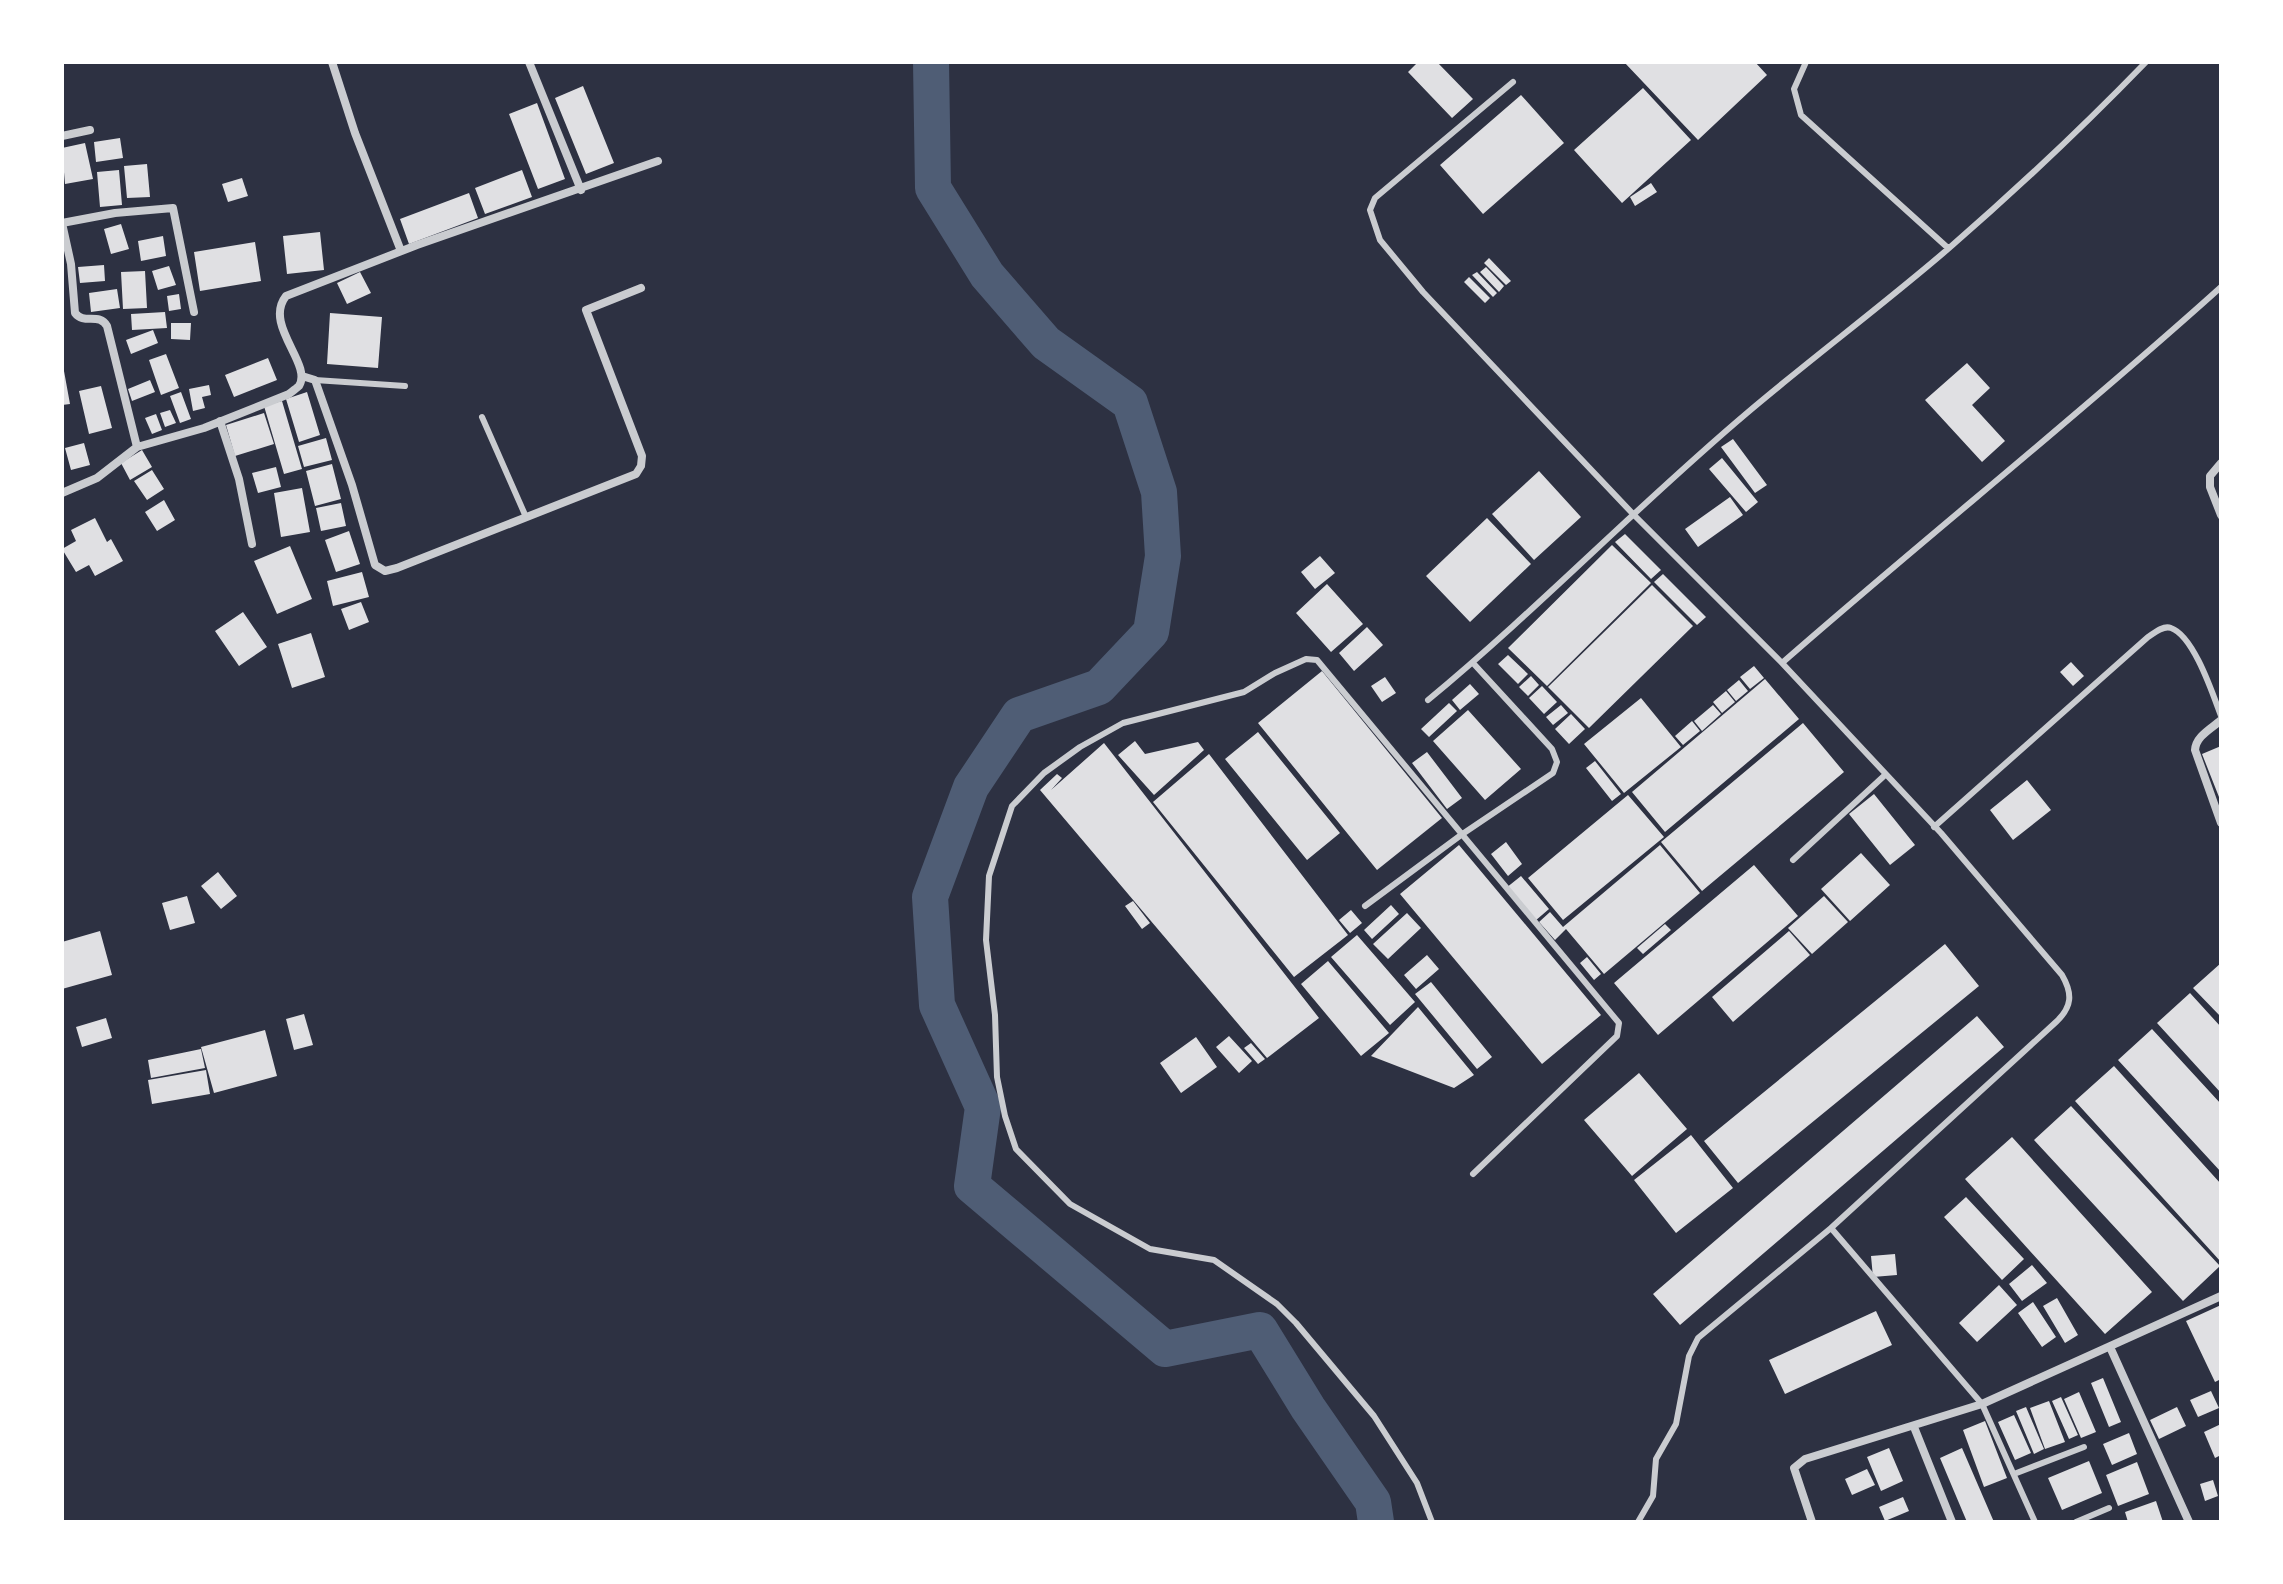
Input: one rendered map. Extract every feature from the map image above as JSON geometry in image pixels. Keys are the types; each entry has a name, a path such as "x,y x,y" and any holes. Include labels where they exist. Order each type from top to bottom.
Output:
{"street":[{"path":"332,62 355,133 401,251"},
{"path":"529,62 581,190"},
{"path":"62,136 90,130"},
{"path":"62,493 97,478 137,447 220,421 289,394 298,387 302,376 280,321 280,304 286,296 401,251 658,161"},
{"path":"137,447 107,326 103,320 83,319 75,313 71,264 62,223 115,213 173,208 194,312"},
{"path":"302,376 315,380 352,485 375,565 385,571 636,474 642,456 586,310 641,288"},
{"path":"220,421 239,479 252,544"},
{"path":"2221,463 2210,476 2210,487 2221,515"},
{"path":"2221,718 2195,743 2195,750 2221,823"},
{"path":"1812,1522 1794,1468 1798,1463 1982,1404 2221,1296"},
{"path":"2110,1347 2189,1522"},
{"path":"1914,1427 1952,1522"}],"lane":[{"path":"1806,62 1794,89 1801,115 1948,248"},
{"path":"1428,700 1473,663 1746,413 1948,248 2146,62"},
{"path":"1513,82 1375,198 1370,210 1380,240 1423,292 1633,514 1782,663 1934,827 2062,975 2071,999 2066,1012 1831,1228 1698,1338 1689,1356 1676,1424 1656,1459 1653,1496 1638,1522"},
{"path":"1782,663 1885,573 2084,409 2221,287"},
{"path":"315,380 405,386"},
{"path":"482,417 526,517"},
{"path":"1934,827 2148,637 2164,628 2172,628 2183,637 2192,651 2221,718"},
{"path":"1432,1522 1417,1483 1374,1416 1277,1304 1214,1260 1150,1249 1070,1204 1016,1149 997,1077 995,1015 986,940 989,876 1012,806 1044,773 1080,747 1123,723 1244,692 1306,659 1317,660 1619,1023 1617,1036 1473,1174"},
{"path":"1365,906 1461,835 1553,773 1557,762 1552,749 1473,663"},
{"path":"1793,860 1885,775"},
{"path":"1831,1228 1982,1404 2035,1522"},
{"path":"2014,1474 2084,1447"},
{"path":"2076,1522 2109,1508"}],"building":[{"path":"1418,62 1437,62 1473,99 1452,118 1408,72"},
{"path":"1624,62 1755,62 1767,75 1698,140"},
{"path":"583,86 614,163 586,174 555,98"},
{"path":"1643,88 1691,140 1622,203 1574,150"},
{"path":"1521,95 1564,143 1483,214 1440,165"},
{"path":"537,103 565,179 538,189 509,114"},
{"path":"120,138 123,158 96,162 94,142"},
{"path":"85,143 93,179 65,184 62,148"},
{"path":"147,164 150,197 127,198 124,166"},
{"path":"119,170 122,205 100,207 97,172"},
{"path":"522,170 532,197 485,214 475,188"},
{"path":"242,178 248,196 228,202 222,184"},
{"path":"1651,183 1657,192 1635,206 1630,197"},
{"path":"469,193 478,218 409,244 400,219"},
{"path":"121,224 129,249 111,254 104,229"},
{"path":"320,232 324,270 287,274 283,236"},
{"path":"163,236 166,256 141,261 138,241"},
{"path":"255,242 261,281 200,291 194,252"},
{"path":"1489,258 1511,281 1506,285 1484,263"},
{"path":"104,265 105,281 80,283 78,267"},
{"path":"169,266 176,285 158,290 152,271"},
{"path":"1486,267 1504,286 1499,292 1480,272"},
{"path":"145,271 147,308 123,309 121,272"},
{"path":"360,272 371,293 347,304 337,283"},
{"path":"1477,272 1497,293 1493,297 1472,275"},
{"path":"1469,277 1490,298 1485,303 1464,282"},
{"path":"117,289 120,308 91,312 89,293"},
{"path":"179,294 181,309 169,311 167,296"},
{"path":"165,312 167,328 132,330 131,314"},
{"path":"330,313 382,317 378,368 327,364"},
{"path":"171,323 191,323 190,340 171,339"},
{"path":"153,330 158,343 131,354 126,340"},
{"path":"166,354 179,388 161,395 149,360"},
{"path":"268,358 277,380 234,397 225,375"},
{"path":"62,360 70,404 62,405"},
{"path":"1967,363 1990,388 1972,405 2005,441 1982,462 1925,400"},
{"path":"150,380 155,392 132,401 128,389"},
{"path":"209,385 211,395 202,397 205,408 193,411 189,389"},
{"path":"101,386 112,428 89,434 79,391"},
{"path":"181,392 191,419 180,423 170,396"},
{"path":"307,392 320,435 299,442 286,399"},
{"path":"282,401 302,469 284,474 264,406"},
{"path":"170,410 176,423 165,427 160,413"},
{"path":"264,413 274,444 235,456 226,425"},
{"path":"156,414 162,430 152,434 145,418"},
{"path":"326,438 332,460 304,467 298,446"},
{"path":"1733,439 1767,485 1755,493 1721,447"},
{"path":"84,443 90,465 71,470 65,448"},
{"path":"142,450 152,467 130,480 121,463"},
{"path":"1722,458 1758,502 1746,512 1709,469"},
{"path":"332,464 341,499 315,506 306,471"},
{"path":"276,467 281,487 258,493 252,473"},
{"path":"152,470 164,489 147,500 134,481"},
{"path":"1539,471 1581,517 1534,560 1492,514"},
{"path":"302,488 310,532 281,537 274,493"},
{"path":"1730,497 1743,515 1698,547 1685,529"},
{"path":"164,500 175,520 157,531 145,512"},
{"path":"341,503 346,526 321,531 316,508"},
{"path":"95,518 107,542 111,539 123,561 95,576 89,565 76,572 62,549 76,541 71,530"},
{"path":"1487,518 1531,564 1470,622 1426,576"},
{"path":"349,531 360,564 336,572 325,540"},
{"path":"1625,534 1661,570 1651,579 1615,542"},
{"path":"1612,545 1651,583 1547,686 1508,648"},
{"path":"290,546 312,599 277,614 254,561"},
{"path":"1320,556 1335,573 1315,589 1301,572"},
{"path":"362,572 369,597 333,606 327,581"},
{"path":"1663,574 1706,617 1697,625 1654,582"},
{"path":"1327,584 1363,624 1331,652 1296,613"},
{"path":"1652,585 1693,626 1589,728 1548,687"},
{"path":"361,602 369,622 349,630 341,609"},
{"path":"243,612 267,647 239,666 215,631"},
{"path":"1367,627 1383,645 1354,671 1339,653"},
{"path":"311,633 325,677 292,688 278,644"},
{"path":"1508,655 1528,674 1518,684 1498,664"},
{"path":"2071,662 2084,676 2073,686 2060,672"},
{"path":"1754,666 1764,678 1750,689 1740,677"},
{"path":"1322,671 1442,818 1377,870 1258,723"},
{"path":"1531,676 1539,685 1528,696 1519,687"},
{"path":"1385,677 1396,693 1382,702 1371,686"},
{"path":"1765,679 1799,719 1665,832 1632,792"},
{"path":"1739,680 1748,691 1736,701 1727,690"},
{"path":"1470,684 1479,694 1460,710 1452,700"},
{"path":"1542,686 1557,702 1544,714 1529,698"},
{"path":"1726,691 1735,702 1722,713 1713,702"},
{"path":"1641,698 1681,747 1624,793 1584,744"},
{"path":"1449,703 1457,711 1429,737 1421,729"},
{"path":"1561,705 1568,713 1553,725 1546,717"},
{"path":"1713,705 1721,714 1702,731 1694,721"},
{"path":"1468,710 1521,769 1485,800 1433,741"},
{"path":"1571,714 1585,729 1569,744 1555,729"},
{"path":"1692,721 1700,731 1683,745 1675,736"},
{"path":"1803,723 1844,772 1702,891 1661,842"},
{"path":"1258,732 1340,833 1307,860 1225,759"},
{"path":"1135,741 1145,754 1198,742 1204,750 1154,795 1118,755"},
{"path":"1104,743 1319,1018 1267,1058 1040,790 1057,774 1062,778 1051,790"},
{"path":"2221,746 2221,796 2219,797 2202,754"},
{"path":"1427,752 1462,798 1447,809 1412,763"},
{"path":"1209,754 1348,935 1294,977 1153,802"},
{"path":"1595,761 1621,794 1612,801 1586,768"},
{"path":"2027,780 2051,810 2013,840 1990,810"},
{"path":"1874,794 1915,845 1890,865 1849,814"},
{"path":"1628,795 1664,837 1563,920 1528,878"},
{"path":"1506,842 1522,864 1508,876 1491,854"},
{"path":"1459,845 1601,1015 1542,1064 1400,894"},
{"path":"1660,845 1700,893 1604,974 1566,929 1555,940 1539,922 1550,912 1563,927"},
{"path":"1861,853 1890,885 1850,921 1821,889"},
{"path":"1754,865 1798,916 1658,1035 1614,983"},
{"path":"218,872 237,896 221,909 201,886"},
{"path":"1521,876 1549,909 1535,921 1506,888"},
{"path":"187,896 195,923 170,930 162,903"},
{"path":"1824,896 1848,922 1812,954 1788,928"},
{"path":"1133,901 1150,923 1142,929 1125,906"},
{"path":"1391,905 1399,914 1372,939 1364,930"},
{"path":"1351,910 1362,923 1350,933 1339,920"},
{"path":"1407,913 1421,928 1388,959 1373,944"},
{"path":"1665,924 1671,930 1643,954 1637,948"},
{"path":"100,931 112,975 62,989 62,942"},
{"path":"1789,931 1810,955 1733,1022 1712,997"},
{"path":"1357,935 1415,1002 1390,1025 1331,957"},
{"path":"1945,944 1979,986 1738,1183 1704,1141"},
{"path":"1427,955 1439,969 1416,989 1404,975"},
{"path":"1587,957 1601,974 1594,980 1580,963"},
{"path":"1328,961 1389,1033 1361,1056 1301,984"},
{"path":"2221,963 2221,1017 2193,988"},
{"path":"1431,982 1492,1057 1477,1069 1415,994"},
{"path":"2190,993 2221,1027 2221,1093 2157,1023"},
{"path":"1418,1007 1474,1075 1454,1088 1371,1056"},
{"path":"304,1014 313,1045 294,1050 286,1019"},
{"path":"1977,1016 2004,1047 1680,1325 1653,1294"},
{"path":"106,1018 112,1038 82,1047 76,1027"},
{"path":"2152,1029 2221,1104 2221,1172 2118,1060"},
{"path":"265,1030 277,1076 214,1093 201,1047"},
{"path":"1229,1036 1252,1061 1239,1073 1216,1047"},
{"path":"1196,1037 1217,1067 1181,1093 1160,1063"},
{"path":"1251,1043 1265,1059 1258,1064 1244,1048"},
{"path":"201,1049 205,1068 151,1078 148,1060"},
{"path":"2114,1066 2221,1184 2221,1262 2075,1101"},
{"path":"206,1070 210,1094 152,1104 148,1080"},
{"path":"1639,1073 1687,1129 1632,1176 1584,1120"},
{"path":"2071,1106 2220,1266 2183,1301 2034,1140"},
{"path":"1691,1135 1733,1188 1676,1233 1634,1180"},
{"path":"2012,1137 2152,1292 2105,1334 1965,1179"},
{"path":"1966,1197 2024,1259 2002,1280 1944,1217"},
{"path":"1895,1254 1897,1275 1873,1277 1871,1256"},
{"path":"2032,1265 2047,1283 2022,1301 2009,1284"},
{"path":"1999,1285 2017,1305 1977,1342 1959,1323"},
{"path":"2057,1298 2078,1335 2065,1343 2043,1306"},
{"path":"2033,1302 2056,1337 2042,1347 2018,1313"},
{"path":"2221,1305 2221,1379 2215,1382 2186,1321"},
{"path":"1876,1311 1892,1345 1785,1394 1769,1360"},
{"path":"2103,1378 2121,1422 2109,1427 2091,1383"},
{"path":"2211,1391 2219,1408 2198,1417 2190,1400"},
{"path":"2079,1392 2096,1432 2081,1438 2064,1399"},
{"path":"2061,1397 2078,1435 2069,1439 2052,1401"},
{"path":"2049,1401 2065,1442 2045,1449 2030,1408"},
{"path":"2026,1407 2044,1449 2034,1454 2016,1411"},
{"path":"2177,1407 2186,1426 2159,1439 2150,1420"},
{"path":"2014,1415 2031,1453 2015,1460 1998,1422"},
{"path":"1985,1421 2007,1478 1984,1487 1963,1430"},
{"path":"2221,1424 2221,1455 2215,1458 2204,1432"},
{"path":"2129,1433 2137,1454 2112,1465 2103,1444"},
{"path":"1889,1448 1903,1481 1881,1491 1867,1457"},
{"path":"1962,1448 1994,1522 1967,1522 1940,1458"},
{"path":"2089,1461 2102,1493 2062,1510 2048,1478"},
{"path":"2137,1462 2149,1494 2118,1506 2106,1475"},
{"path":"1867,1469 1875,1485 1852,1495 1845,1479"},
{"path":"2213,1480 2218,1496 2205,1501 2200,1484"},
{"path":"1903,1497 1909,1511 1885,1521 1879,1507"},
{"path":"2156,1501 2163,1522 2128,1522 2125,1512"}],"waterway":[{"path":"931,62 933,188 987,275 1046,343 1130,403 1159,492 1163,556 1151,632 1099,687 1019,715 971,787 930,897 937,1005 983,1107 972,1186 1165,1349 1260,1330 1308,1408 1373,1502 1376,1522"}]}
